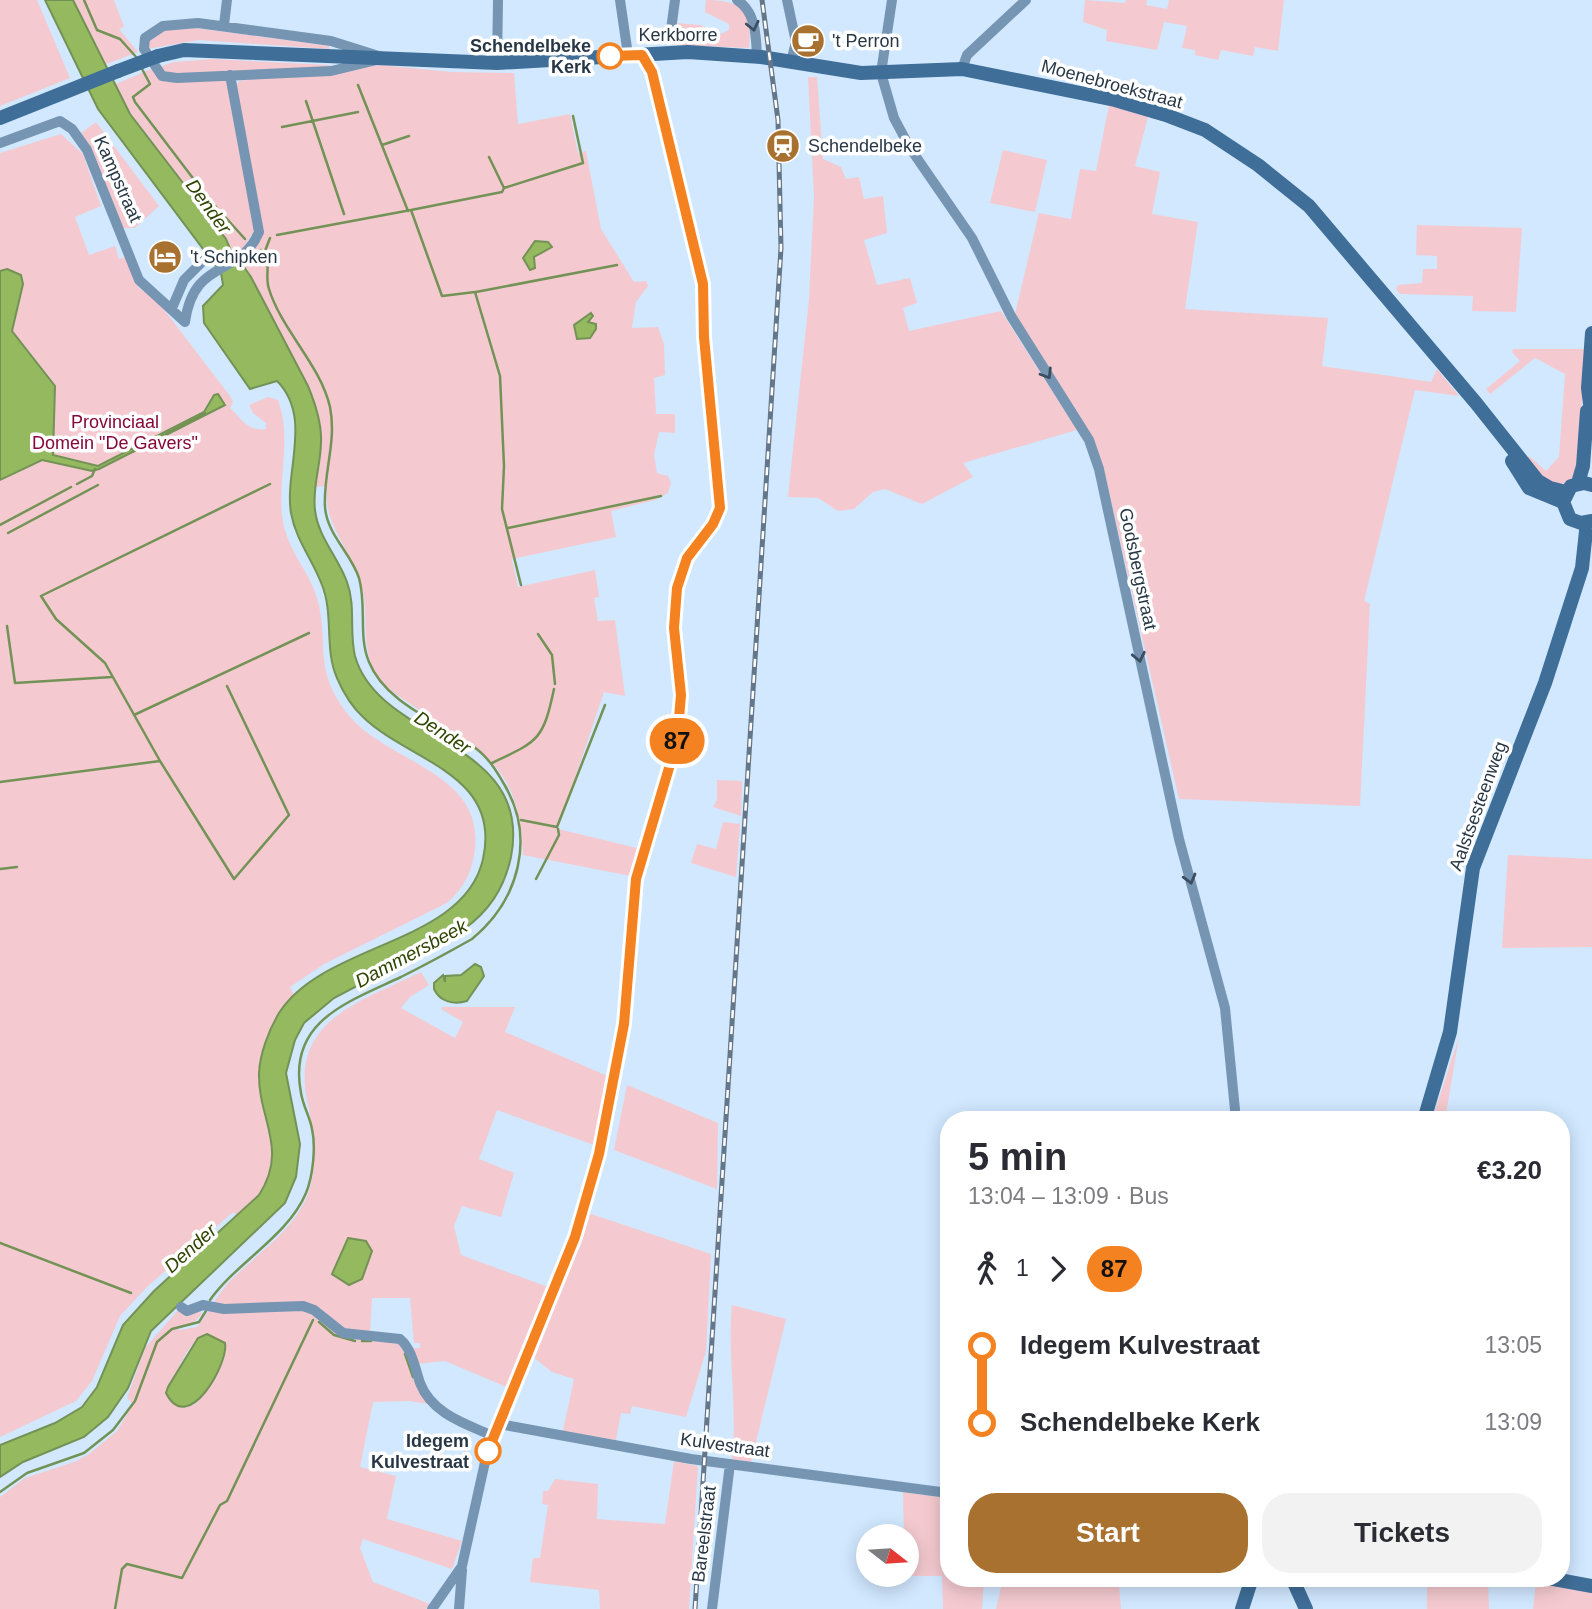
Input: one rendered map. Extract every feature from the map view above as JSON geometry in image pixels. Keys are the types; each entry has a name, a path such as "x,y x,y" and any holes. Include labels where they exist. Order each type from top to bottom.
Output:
{"street":[{"path":"224,25 227,0"},
{"path":"497,63 498,0"},
{"path":"459,1609 462,1566 493,1436 575,1237 608,1113 624,1024 636,879 677,741 681,695 674,628 677,588 687,558 713,524 720,508 701,277 652,72 635,55 621,0"},
{"path":"670,37 675,0"},
{"path":"737,0 750,14 755,26 757,56"},
{"path":"787,0 796,42 791,62"},
{"path":"881,73 892,0"},
{"path":"962,69 967,55 1026,0"},
{"name":"Kerkborre","path":"224,25 331,41 385,58 331,71 168,78 156,70 144,49 145,38 163,26 224,25"},
{"name":"Kerkborre","path":"0,118 98,78 158,56 184,50 497,63 688,52 774,59"},
{"name":"Moenebroekstraat","path":"774,59 841,71 881,73 962,69 1079,92 1166,115 1205,130 1258,165 1309,206 1476,403 1538,481 1550,488 1578,489"},
{"name":"Godsbergstraat","path":"881,73 884,91 899,128 972,238 1011,316 1089,440 1099,469 1179,839 1225,1007 1235,1111"},
{"path":"204,260 184,280 172,308 185,322 192,293 212,274 255,243 259,222 230,75"},
{"name":"Kampstraat","path":"0,143 60,121 72,129 101,180 139,280 166,306 172,308"},
{"path":"1578,489 1583,466 1592,333"},
{"path":"1588,402 1592,419"},
{"path":"1578,489 1592,458"},
{"name":"Aalstsesteenweg","path":"1427,1111 1450,1032 1473,868 1545,683 1582,568 1585,521 1566,514 1578,489"},
{"path":"181,1307 187,1311 203,1305 224,1309 303,1306 314,1310 343,1333 400,1339 409,1349 422,1387 433,1403 450,1417 493,1436"},
{"name":"Kulvestraat","path":"499,1424 730,1464 940,1492"},
{"name":"Bareelstraat","path":"712,1609 730,1464"},
{"path":"432,1609 462,1566"},
{"path":"1570,1582 1592,1586"},
{"path":"1242,1609 1249,1587"},
{"path":"1296,1587 1306,1609"}],"green space":[{"path":"0,0 37,0 70,78 0,106"},
{"path":"73,0 114,0 124,27 119,29 138,52 104,65"},
{"path":"706,0 728,2 743,10 749,25 749,48 672,45 675,23 701,25 717,36 729,30 729,24 705,12"},
{"path":"1085,0 1125,3 1126,0 1147,0 1146,5 1167,9 1169,0 1284,0 1278,51 1255,47 1253,56 1221,50 1218,60 1195,55 1195,50 1182,48 1187,26 1164,22 1157,50 1106,41 1107,30 1083,22"},
{"path":"196,28 329,46 329,49 199,40 147,49 147,42 165,30"},
{"path":"212,59 331,67 174,76 156,68 174,62"},
{"path":"381,65 451,72 514,73 518,124 570,114 578,153 586,151 601,229 634,282 646,281 648,286 636,302 632,328 658,327 664,344 665,375 654,378 656,414 675,414 675,433 659,432 654,455 657,473 668,476 671,483 668,493 655,500 611,511 616,537 512,559 518,587 595,570 599,597 594,598 598,621 615,620 625,696 604,692 558,829 637,848 631,876 523,855 514,800 505,780 493,764 460,737 393,692 378,677 370,662 361,584 333,525 327,500 327,486 314,487 321,442 307,385 251,277 236,262 259,238 236,86 239,81"},
{"path":"153,68 155,73 226,76 257,226 241,252 234,252 140,129 114,85"},
{"path":"808,77 817,77 823,159 841,167 846,179 859,177 864,199 883,196 887,233 864,240 877,285 910,278 917,303 903,308 909,331 1001,311 1077,430 963,463 973,477 922,504 885,489 873,492 854,509 838,511 818,498 788,497 809,299 814,196"},
{"path":"1109,105 1148,117 1135,166 1160,172 1152,214 1198,222 1185,309 1328,318 1322,366 1431,382 1437,369 1459,396 1415,390 1364,601 1370,604 1360,806 1179,799 1104,470 1090,434 1015,314 1039,213 1071,219 1080,169 1096,171"},
{"path":"96,122 159,206 135,228 122,228 81,133"},
{"name":"Provinciaal Domein \"De Gavers\"","path":"61,134 83,154 101,206 75,217 89,255 115,246 119,259 125,257 139,288 159,303 230,396 233,402 230,408 245,423 254,428 266,429 266,423 253,413 249,405 268,397 278,400 284,429 281,500 284,527 317,598 329,682 347,713 364,730 448,784 464,801 473,822 475,848 467,878 447,903 324,964 290,987 294,995 271,1028 262,1060 261,1076 273,1155 273,1167 263,1190 238,1216 233,1212 147,1287 120,1316 92,1381 76,1401 0,1437 0,153"},
{"path":"1003,150 1047,160 1035,212 990,203"},
{"path":"1417,225 1522,228 1516,312 1472,311 1473,296 1400,294 1396,289 1398,285 1422,283 1423,269 1437,269 1437,256 1416,255"},
{"path":"1513,349 1584,349 1579,467 1577,475 1564,485 1549,484 1527,458 1529,456 1546,471 1559,457 1565,374 1535,358 1490,394 1486,389 1520,361 1512,352"},
{"path":"717,780 742,781 741,816 713,807 717,800"},
{"path":"723,822 740,824 736,877 691,863 697,844 716,849"},
{"path":"1508,855 1592,859 1592,947 1502,948"},
{"path":"421,972 429,985 410,997 401,1008 455,1038 463,1022 441,1009 442,1007 515,1007 505,1032 610,1077 594,1145 497,1110 479,1159 514,1173 501,1217 462,1206 454,1226 461,1255 548,1287 509,1388 445,1361 416,1364 412,1348 420,1348 420,1343 414,1343 410,1298 372,1298 370,1334 339,1336 402,1344 429,1404 409,1401 373,1402 360,1467 396,1476 387,1519 462,1541 452,1569 363,1539 360,1548 373,1582 430,1604 426,1609 0,1609 0,1497 25,1478 74,1462 89,1454 117,1431 133,1404 127,1398 145,1348 179,1309 203,1313 193,1323 175,1327 179,1330 197,1327 226,1285 294,1219 308,1194 313,1172 313,1138 305,1076 309,1053 319,1033 353,1005","holes":["207,1334 203,1395 194,1405 181,1406 168,1399 188,1351 200,1337"]},
{"path":"1459,1037 1447,1111 1435,1111"},
{"path":"627,1085 718,1123 717,1189 614,1150"},
{"path":"588,1213 711,1254 706,1351 686,1417 632,1406 630,1414 621,1413 616,1440 563,1431 574,1379 552,1372 533,1357"},
{"path":"732,1305 786,1319 751,1462 732,1459"},
{"path":"674,1461 698,1466 689,1609 600,1609 599,1590 530,1582 533,1558 540,1558 548,1505 542,1504 543,1491 548,1491 555,1479 598,1484 597,1519 665,1524"},
{"path":"903,1492 940,1497 940,1576 919,1576 919,1524 904,1524"},
{"path":"942,1587 983,1587 982,1609 943,1609"},
{"path":"1001,1587 1119,1587 1121,1609 996,1609"},
{"path":"1427,1587 1488,1587 1489,1609 1427,1609"},
{"path":"1535,1587 1564,1587 1592,1593 1592,1609 1533,1609"}],"water":[{"path":"45,0 73,0 130,114 226,239 237,265 244,267 251,277 308,386 318,413 321,442 315,510 320,529 350,591 355,656 370,684 393,707 478,764 500,788 512,818 511,857 500,889 488,907 472,923 334,998 304,1023 295,1040 286,1073 300,1144 296,1177 285,1203 151,1331 128,1388 108,1417 84,1437 23,1462 0,1477 0,1445 55,1423 82,1407 97,1387 123,1325 154,1291 259,1195 268,1178 272,1148 259,1073 266,1042 279,1013 300,990 327,971 422,927 449,909 471,887 483,859 485,830 479,807 465,788 447,772 382,732 359,713 342,689 333,667 326,596 297,533 291,513 295,428 288,395 277,381 250,389 204,323 203,306 223,285 221,273 98,109"},
{"path":"535,241 548,242 552,247 534,257 535,268 530,270 523,258"},
{"path":"7,269 21,275 23,284 12,331 55,386 53,455 98,466 204,412 214,395 218,394 225,405 99,469 92,471 42,460 0,480 0,271"},
{"path":"591,313 593,316 588,322 596,324 596,329 590,338 577,339 574,325"},
{"path":"475,964 481,967 484,976 467,1001 457,1003 440,997 434,989 434,983 443,975 445,982 445,976 461,975"},
{"path":"348,1238 366,1241 372,1251 362,1279 349,1285 332,1274"},
{"path":"207,1334 225,1343 221,1365 205,1392 195,1402 185,1407 175,1404 166,1393 168,1387 198,1338"}],"waterway":[{"name":"Dammersbeek","path":"84,0 97,30 120,39 137,58"},
{"name":"Dammersbeek","path":"141,67 150,84 133,97 135,102 208,198 245,239"},
{"path":"358,85 408,211"},
{"path":"306,101 344,214"},
{"path":"282,127 358,112"},
{"path":"504,188 583,163 573,116"},
{"path":"382,145 409,136"},
{"path":"411,210 502,192 504,188 489,157"},
{"path":"277,235 411,210 442,296 475,292 500,376 504,466 502,509 521,585"},
{"path":"265,251 270,238"},
{"name":"Dammersbeek","path":"210,1300 221,1286 287,1223 306,1193 312,1170 314,1144 301,1093 299,1068 303,1048 313,1031 326,1017 342,1006 472,939 501,906 511,887 518,867 520,846 514,805 488,759 474,747 401,701 377,677 369,662 364,642 359,578 330,526 325,507 332,433 330,407 318,376 275,304 268,284 267,259 261,250"},
{"path":"476,292 617,265"},
{"path":"132,452 205,413"},
{"path":"77,484 92,476 95,469"},
{"path":"0,782 160,761 105,663 56,619 41,596 270,484"},
{"path":"8,533 98,485"},
{"path":"0,525 71,487"},
{"path":"508,528 661,496"},
{"path":"7,626 15,683 112,677"},
{"path":"134,715 309,633"},
{"path":"538,634 552,655 555,684"},
{"path":"160,761 234,879 289,815 227,686"},
{"path":"492,763 529,744 536,737 546,719 554,689"},
{"path":"521,820 557,827 605,705"},
{"path":"536,879 559,835 558,829"},
{"path":"0,869 17,867"},
{"path":"0,1243 131,1293"},
{"name":"Dammersbeek","path":"0,1492 27,1473 84,1453 113,1430 135,1401 157,1342 172,1329 199,1322 206,1311"},
{"path":"115,1609 122,1569 127,1564 182,1578 220,1505 227,1501 313,1320"},
{"path":"319,1322 334,1335 355,1341"},
{"path":"362,1341 371,1341"},
{"path":"405,1354 413,1377"}],"railway":[{"path":"695,1609 781,248 778,120 762,0"}],"bus line":[{"name":"87","path":"488,1451 575,1237 599,1154 624,1024 636,879 643,849 673,761 681,716 674,628 677,588 687,558 713,524 720,508 704,337 703,284 695,248 652,72 642,55 610,56"}],"place":[{"name":"'t Perron","path":"808,41"},
{"name":"Schendelbeke Kerk","path":"610,56"},
{"name":"Schendelbeke","path":"783,146"},
{"name":"'t Schipken","path":"165,257"},
{"name":"Idegem Kulvestraat","path":"488,1451"}],"water label":[{"name":"Dender","path":"209,206"},
{"name":"Dender","path":"443,732"},
{"name":"Dender","path":"190,1248"}]}
